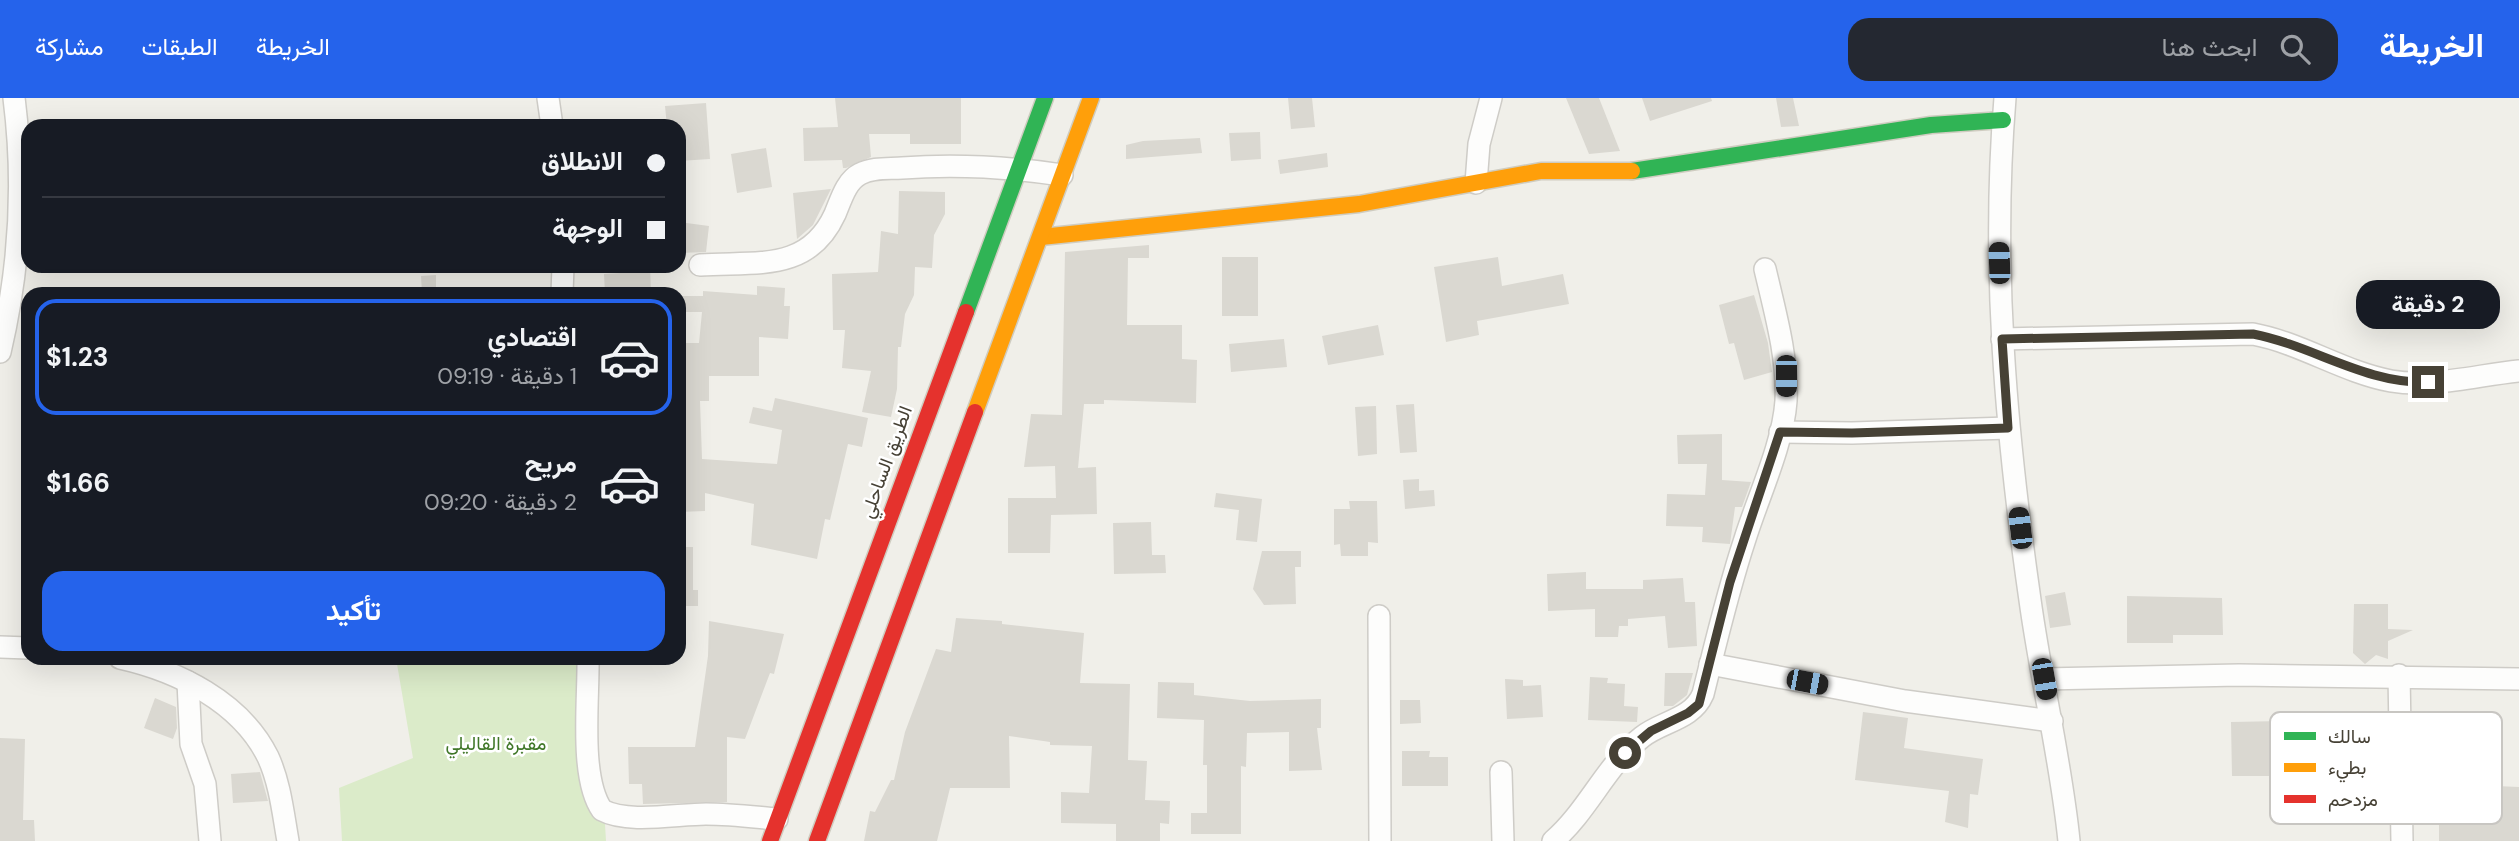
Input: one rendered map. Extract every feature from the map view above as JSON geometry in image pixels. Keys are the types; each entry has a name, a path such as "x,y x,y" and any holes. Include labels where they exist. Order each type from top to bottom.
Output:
{"main road":[{"name":"الطريق الساحلي","path":"770,841 1045,98"},
{"path":"817,841 1091,98"},
{"path":"1041,237 1359,204 1541,171 1626,172 1671,167 1931,125 2003,120"}],"street":[{"path":"0,352 7,295 19,236 20,166 14,98"},
{"path":"548,98 551,119"},
{"path":"1476,183 1479,144 1491,98"},
{"path":"2005,98 1998,210 2008,428 2030,603 2052,721 2069,841"},
{"path":"700,265 772,260 810,249 825,233 852,180 869,171 940,164 1018,168 1062,175"},
{"path":"1553,841 1574,821 1634,744 1651,731 1694,709 1703,694 1730,582 1780,432 1786,376 1765,269"},
{"path":"2002,339 2253,334 2282,341 2354,370 2406,383 2519,371"},
{"path":"1780,432 1852,433 2008,428"},
{"path":"1379,616 1380,841"},
{"path":"0,647 21,648"},
{"path":"1710,664 1905,701 2052,721"},
{"path":"140,665 188,682 214,697 252,730 268,759 276,781 288,841"},
{"path":"588,665 587,743 596,797 602,810 614,814 650,816 706,814 778,819"},
{"path":"2044,679 2399,675 2519,678"},
{"path":"2399,675 2400,712"},
{"path":"188,682 191,744 205,784 209,841"},
{"path":"1501,772 1503,841"}],"green space":[{"name":"مقبرة القاليلي","path":"397,665 585,665 591,796 605,824 606,841 342,841 339,788 413,758"}],"building":[{"path":"835,98 961,98 961,144 910,144 910,134 869,134 871,157 846,168 843,168 842,160 804,161 803,128 838,127"},
{"path":"1288,98 1312,98 1315,127 1291,129"},
{"path":"1566,98 1599,98 1620,151 1589,154"},
{"path":"1642,98 1711,98 1712,101 1650,121"},
{"path":"1776,98 1793,98 1799,126 1781,127"},
{"path":"706,103 710,159 686,161 686,119 666,119 665,106"},
{"path":"1260,132 1261,159 1231,161 1229,133"},
{"path":"1200,138 1202,153 1126,159 1126,145 1143,141"},
{"path":"766,148 772,187 737,193 731,154"},
{"path":"1327,153 1328,167 1280,174 1278,160"},
{"path":"831,189 813,225 797,239 793,193"},
{"path":"899,191 945,192 945,214 934,235 932,268 915,267 914,295 905,314 901,347 898,347 897,389 891,417 862,412 871,371 842,368 845,330 833,330 832,274 878,272 881,231 898,234"},
{"path":"686,223 709,226 706,252 686,253"},
{"path":"1149,245 1149,258 1128,258 1127,325 1182,325 1182,359 1197,360 1196,403 1104,400 1104,404 1084,404 1078,468 1096,467 1097,514 1051,515 1050,553 1008,553 1008,498 1056,498 1055,466 1024,467 1031,414 1062,415 1065,252"},
{"path":"1222,257 1258,257 1258,316 1222,316"},
{"path":"1498,257 1502,286 1563,274 1569,304 1477,321 1479,335 1446,342 1434,267"},
{"path":"650,273 651,287 605,287 604,274"},
{"path":"436,275 436,287 422,287 421,276"},
{"path":"757,286 785,288 784,306 790,306 788,339 759,337 759,376 709,376 709,401 700,401 702,459 777,464 782,430 749,423 753,407 772,411 775,398 868,418 862,447 848,444 830,520 825,519 817,559 751,545 754,504 705,493 705,511 686,512 686,343 699,343 702,312 686,312 686,296 703,296 703,291 757,295"},
{"path":"1754,295 1768,343 1772,372 1744,380 1734,343 1729,344 1719,305"},
{"path":"1378,325 1384,355 1328,365 1322,336"},
{"path":"1284,339 1287,367 1231,372 1229,344"},
{"path":"1414,404 1417,452 1400,453 1396,405"},
{"path":"1376,406 1377,454 1358,456 1355,407"},
{"path":"1722,434 1722,480 1751,482 1742,507 1735,507 1730,544 1702,542 1703,527 1666,526 1667,494 1705,495 1707,464 1678,464 1677,435"},
{"path":"1419,479 1419,491 1434,490 1435,506 1405,509 1403,480"},
{"path":"1216,493 1262,499 1257,542 1236,540 1239,510 1214,507"},
{"path":"1349,501 1377,501 1378,543 1368,542 1368,556 1341,556 1340,544 1334,545 1334,509 1350,509"},
{"path":"1151,522 1152,555 1165,555 1166,573 1114,574 1113,523"},
{"path":"686,547 693,547 693,590 698,590 698,606 686,606"},
{"path":"1262,551 1301,551 1301,567 1295,567 1296,604 1264,605 1253,589"},
{"path":"1586,572 1586,589 1643,589 1643,580 1683,578 1685,602 1695,602 1697,646 1668,648 1665,616 1628,619 1628,626 1619,626 1618,637 1595,637 1595,609 1548,611 1547,574"},
{"path":"2065,592 2071,625 2050,628 2045,596"},
{"path":"2127,596 2222,598 2223,635 2173,635 2173,643 2127,643"},
{"path":"2354,604 2388,604 2388,629 2413,630 2388,641 2388,659 2376,655 2365,664 2353,653"},
{"path":"956,618 1002,621 1002,624 1084,633 1080,683 1130,684 1128,760 1147,761 1145,800 1170,801 1169,824 1160,823 1160,841 1116,841 1116,824 1061,823 1061,792 1089,793 1092,746 1050,745 1050,742 1009,736 1010,788 950,788 937,841 864,841 870,811 875,812 891,780 894,780 905,732 936,649 951,652"},
{"path":"709,621 784,634 774,674 770,673 745,739 727,737 727,802 643,804 642,784 629,784 628,747 695,747 708,656"},
{"path":"1665,673 1693,673 1687,695 1673,706 1664,706"},
{"path":"1590,677 1608,678 1607,683 1625,684 1624,706 1638,707 1637,722 1588,720"},
{"path":"1505,679 1523,680 1523,686 1541,685 1543,717 1507,719"},
{"path":"1158,682 1194,683 1194,695 1250,701 1321,699 1321,728 1317,728 1322,770 1289,771 1289,732 1247,733 1246,767 1241,766 1241,834 1191,834 1191,813 1207,813 1207,765 1203,765 1204,720 1157,718"},
{"path":"155,698 176,707 177,728 173,739 144,728"},
{"path":"1400,700 1420,700 1421,723 1400,724"},
{"path":"1863,712 1908,718 1904,748 1983,759 1978,795 1970,794 1968,828 1945,822 1949,791 1855,780"},
{"path":"2270,721 2270,776 2232,776 2231,722"},
{"path":"0,738 25,739 23,820 34,820 35,841 0,841"},
{"path":"1402,751 1430,751 1429,757 1448,757 1448,786 1402,786"},
{"path":"260,772 268,801 233,803 231,774"},
{"path":"2502,786 2519,787 2519,841 2439,841 2439,824 2502,824"}],"traffic: fast":[{"path":"966,312 1045,98"},
{"path":"1632,171 1931,125 2003,120"}],"traffic: slow":[{"path":"975,412 1091,98"},
{"path":"1041,237 1359,204 1541,171 1632,171"}],"traffic: jam":[{"path":"770,841 966,312"},
{"path":"817,841 975,412"}],"route":[{"path":"1625,753 1641,737 1688,713 1699,704 1730,582 1780,432 1852,433 2008,428 2002,339 2253,334 2273,338 2321,358 2387,380 2428,382"}]}
